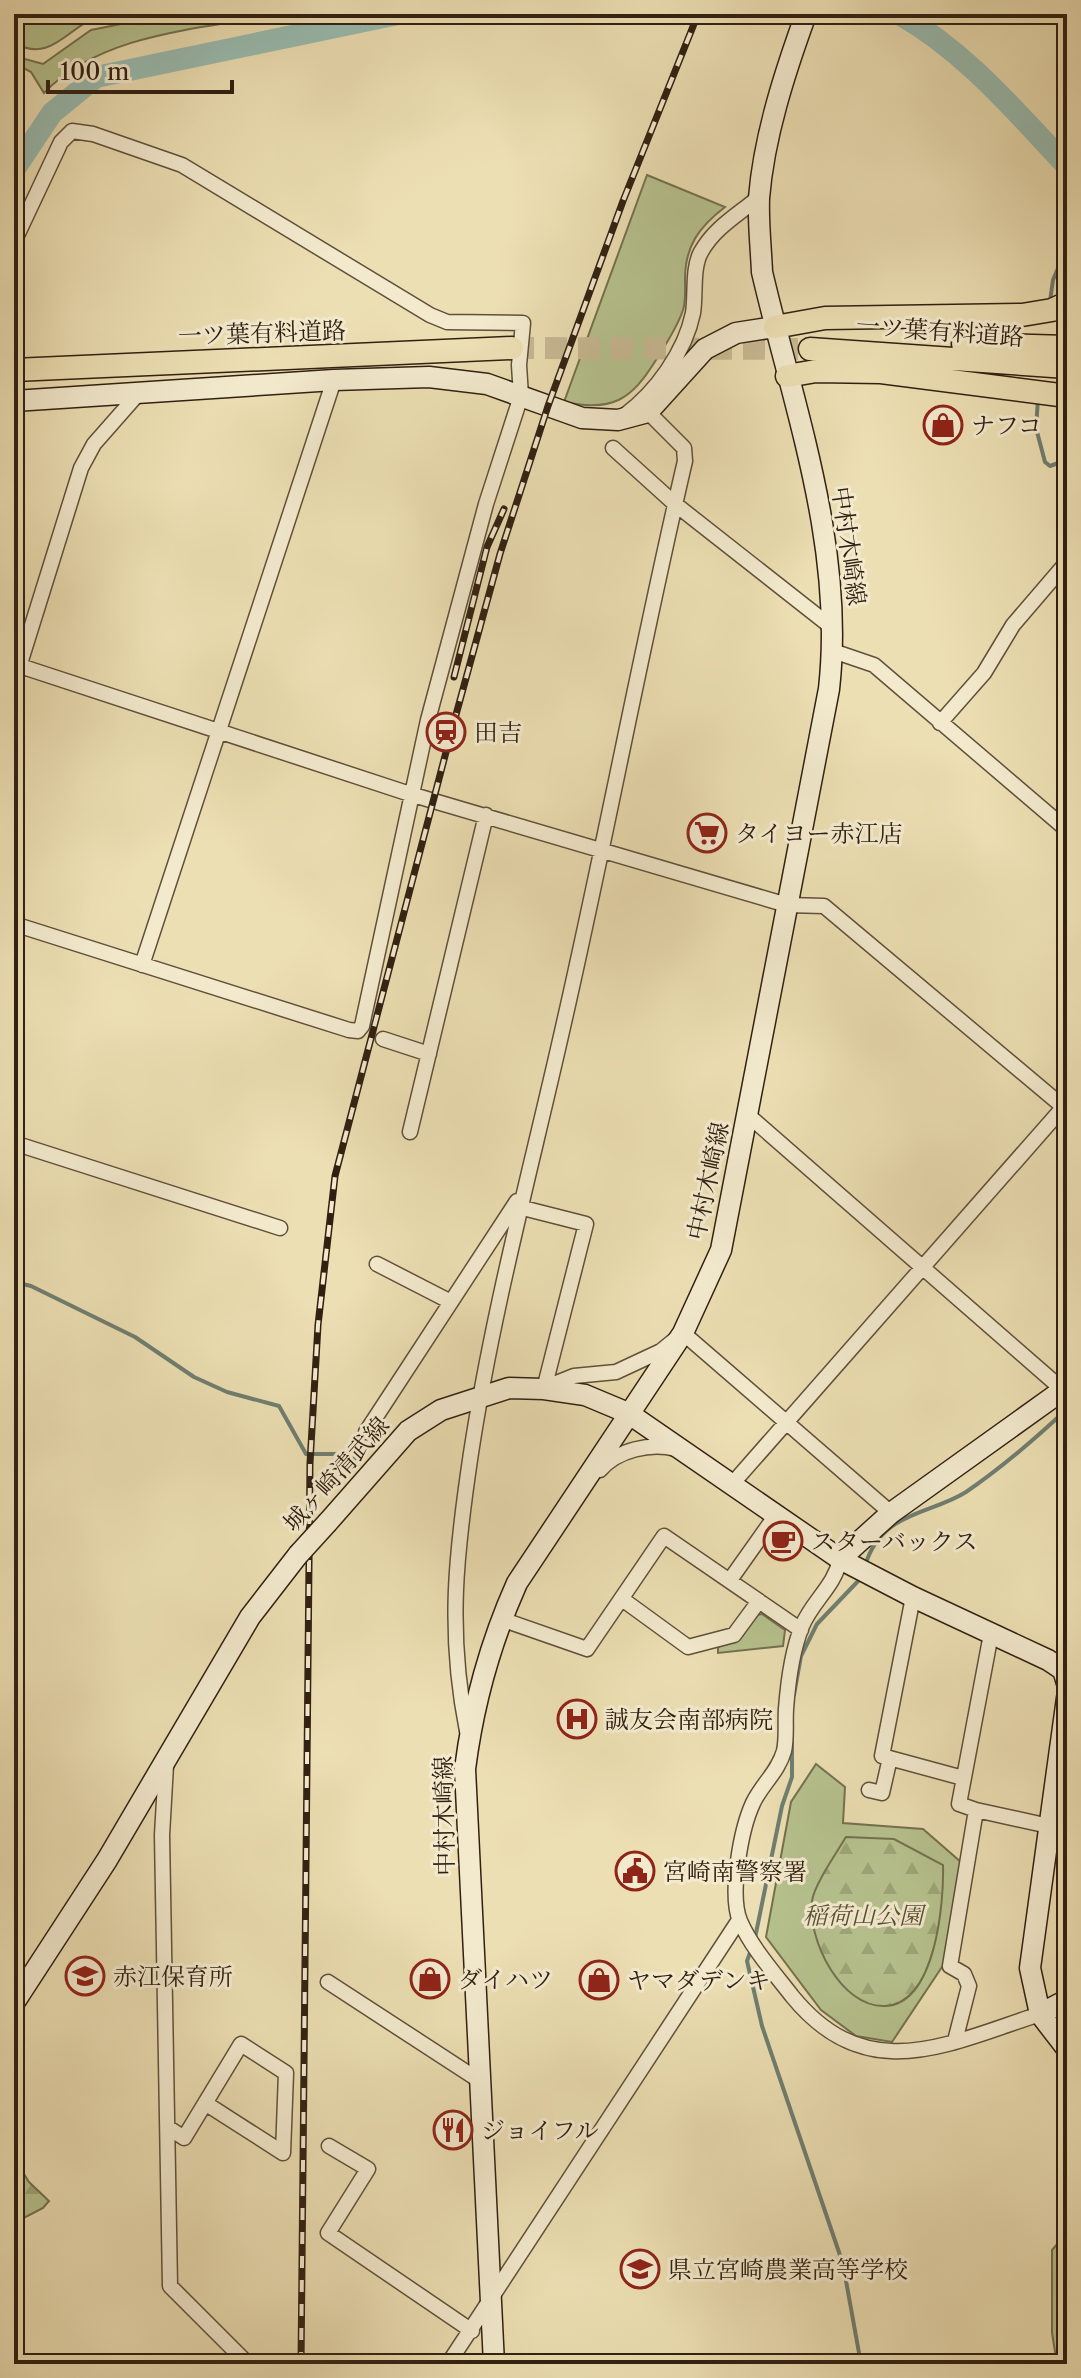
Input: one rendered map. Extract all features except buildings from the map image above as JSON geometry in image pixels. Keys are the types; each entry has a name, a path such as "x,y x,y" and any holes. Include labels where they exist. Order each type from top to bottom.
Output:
{"main road":[{"name":"中村木崎線","path":"494,2364 465,1769 469,1738 501,1619 517,1583 683,1333 721,1250 749,1116 833,651 827,543 762,272 759,197 783,82 806,15"},
{"path":"14,401 334,380 429,377 487,384 582,418 618,420 648,412 705,349 736,333 825,318 1022,315 1052,310 1067,303"},
{"name":"一ツ葉有料道路","path":"1067,347 938,343 810,349 1022,362 1067,370"},
{"name":"一ツ葉有料道路","path":"14,370 512,348"},
{"path":"787,376 816,371 881,372 1067,396"},
{"name":"城ヶ崎清武線","path":"14,2003 166,1762 250,1617 298,1555 408,1431 441,1410 478,1397 509,1388 544,1389 585,1395 628,1413 855,1567 1048,1660 1063,1670 1067,1683"},
{"path":"855,1567 891,1513 1065,1388"},
{"path":"1067,1698 1059,1829 1030,1968 1040,2014 1067,2049"},
{"path":"1040,2014 1067,2000"}],"street":[{"path":"14,242 61,142 72,131 93,134 182,165 430,315 447,322 523,323 519,365 521,396 486,504 410,794 362,1026 358,1031 14,924"},
{"path":"618,420 637,405 685,342 699,255 715,230 759,197"},
{"path":"142,965 334,380"},
{"path":"14,683 17,665 81,468 94,444 138,394"},
{"path":"469,1738 457,1678 453,1618 465,1482 478,1397 647,646 684,448 648,412"},
{"path":"613,448 675,504 834,629"},
{"path":"940,723 984,673 1013,625 1067,562"},
{"path":"833,651 874,665 1067,830"},
{"path":"17,665 220,729 410,794 787,905 824,906 1066,1107 733,1483"},
{"path":"410,1132 486,815"},
{"path":"383,1039 429,1054"},
{"path":"749,1116 1065,1388"},
{"path":"14,1143 280,1228"},
{"path":"366,1432 520,1201"},
{"path":"520,1201 586,1224 544,1389"},
{"path":"377,1264 451,1302"},
{"path":"544,1389 574,1376 616,1372 661,1351 683,1333 891,1513"},
{"path":"572,1497 609,1460 633,1450 667,1447 692,1454"},
{"path":"730,1580 776,1515"},
{"path":"501,1619 587,1649 664,1536 801,1630"},
{"path":"448,2364 739,1920 739,1842 754,1801 774,1775 785,1750 786,1709 801,1630 808,1613 837,1578 855,1567"},
{"path":"913,1597 882,1756 963,1778"},
{"path":"622,1599 688,1647 734,1635 759,1601"},
{"path":"991,1634 959,1804 1059,1829"},
{"path":"869,1790 882,1793 890,1758"},
{"path":"166,1762 162,1835 170,2286 248,2364"},
{"path":"955,2041 969,1986 964,1974 950,1966 976,1810"},
{"path":"739,1920 799,2004 854,2046 908,2052 955,2041 1040,2014"},
{"path":"328,1982 480,2081"},
{"path":"169,2128 184,2138 205,2103 241,2044 286,2073 283,2153 205,2103"},
{"path":"329,2146 368,2169 328,2233 472,2331"}],"green space":[{"path":"14,14 107,14 93,18 51,46 40,49 14,43"},
{"path":"171,14 283,14 156,36 124,45 68,73 44,93 31,72 14,63 14,56 43,64 91,30"},
{"path":"647,175 725,207 695,238 686,267 685,303 681,317 638,385 629,394 608,404 564,402"},
{"path":"762,1614 785,1630 783,1646 718,1653 718,1647 738,1640 757,1615"},
{"name":"稲荷山公園","path":"816,1764 845,1787 843,1823 923,1829 962,1863 946,1961 892,2042 856,2036 821,2010 766,1937 791,1802"},
{"path":"846,1837 894,1839 943,1865 939,1925 926,1970 916,1988 902,2001 885,2006 869,2004 841,1984 821,1951 815,1934 812,1917 814,1894"},
{"path":"14,2158 29,2182 49,2201 43,2208 14,2223"},
{"path":"1067,2233 1067,2364 1057,2364 1052,2333 1052,2250"}],"waterway":[{"path":"14,170 52,113 96,77 398,14"},
{"path":"899,14 968,64 1067,166"},
{"path":"1050,301 1053,280 1067,247"},
{"path":"1038,399 1036,428 1045,462 1050,466 1067,460"},
{"path":"14,1282 31,1286 135,1337 194,1377 227,1392 279,1406 306,1454 334,1454 359,1460"},
{"path":"865,1566 872,1548 894,1524 966,1492 1067,1409"},
{"path":"794,1695 801,1656 817,1624 861,1578"},
{"path":"755,1938 782,1806 792,1777 792,1715"},
{"path":"751,1950 747,1961 762,2026 843,2264 861,2364"}],"tunnel":[{"path":"512,348 810,349"}],"railway":[{"path":"301,2364 310,1463 318,1325 335,1176 500,554 548,406 623,201 698,14"},
{"path":"454,677 487,547 504,509"}],"place":[{"name":"ナフコ","path":"943,425"},
{"name":"田吉","path":"446,732"},
{"name":"タイヨー赤江店","path":"707,833"},
{"name":"スターバックス","path":"783,1541"},
{"name":"誠友会南部病院","path":"577,1719"},
{"name":"宮崎南警察署","path":"635,1871"},
{"name":"赤江保育所","path":"85,1976"},
{"name":"ダイハツ","path":"430,1979"},
{"name":"ヤマダデンキ","path":"599,1980"},
{"name":"ジョイフル","path":"453,2130"},
{"name":"県立宮崎農業高等学校","path":"640,2269"}]}
